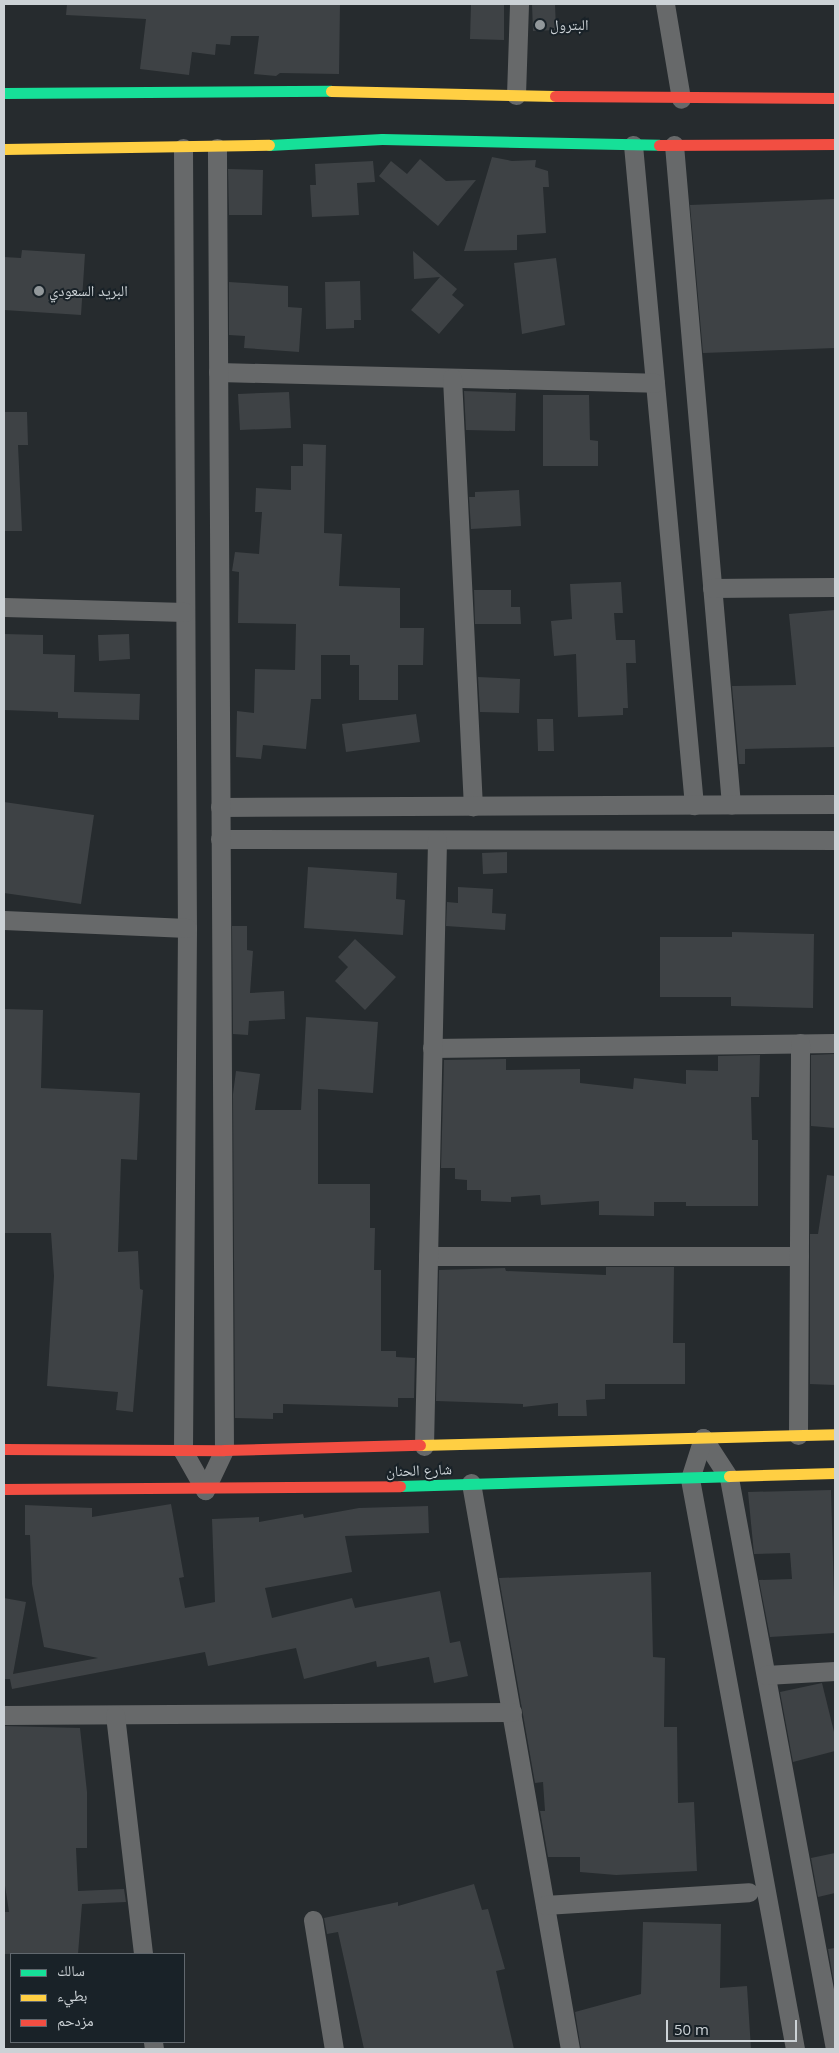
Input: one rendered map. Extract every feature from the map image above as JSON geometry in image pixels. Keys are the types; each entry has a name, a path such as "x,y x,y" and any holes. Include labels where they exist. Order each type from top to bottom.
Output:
{"street":[{"path":"516,95 519,4"},
{"path":"665,4 681,99"},
{"path":"4,93 335,91 681,99 835,98"},
{"path":"4,149 217,148 382,139 633,145 835,144"},
{"path":"633,145 694,805"},
{"path":"674,145 731,805"},
{"path":"183,148 187,928 183,1450 205,1490"},
{"path":"205,1490 224,1450 217,148"},
{"path":"218,372 655,383"},
{"path":"452,378 473,806"},
{"path":"712,588 835,587"},
{"path":"4,608 185,612"},
{"path":"220,807 835,804"},
{"path":"220,839 835,840"},
{"path":"424,1446 437,840"},
{"path":"4,920 187,928"},
{"path":"798,1436 800,1043"},
{"path":"432,1048 835,1043"},
{"path":"428,1256 799,1256"},
{"name":"شارع الحنان","path":"4,1449 224,1450 835,1434"},
{"path":"703,1438 729,1478 835,2049"},
{"path":"703,1438 690,1479 795,2049"},
{"name":"شارع الحنان","path":"4,1489 205,1490 729,1478 835,1473"},
{"path":"471,1483 570,2049"},
{"path":"766,1675 835,1671"},
{"path":"4,1716 512,1712"},
{"path":"115,1715 143,1953"},
{"path":"545,1905 749,1892"},
{"path":"312,1920 334,2049"}],"building":[{"path":"67,4 340,4 339,74 280,73 276,76 254,74 259,36 231,36 230,45 216,44 215,55 192,52 189,75 140,69 146,19 66,15"},
{"path":"471,4 504,4 504,40 470,39"},
{"path":"532,4 555,4 556,30 533,31"},
{"path":"492,157 512,161 536,160 535,167 548,171 549,187 543,187 546,233 517,235 517,250 464,251"},
{"path":"420,159 446,181 476,180 438,226 379,176 391,161 407,174"},
{"path":"373,161 375,182 357,183 359,215 312,217 310,185 316,185 315,164"},
{"path":"228,169 263,170 262,215 229,215"},
{"path":"835,199 835,348 703,353 690,205"},
{"path":"22,250 85,254 81,315 4,310 4,257 21,258"},
{"path":"413,251 457,289 452,295 464,305 439,334 411,310 440,277 414,279"},
{"path":"556,258 565,325 522,334 514,263"},
{"path":"360,281 361,320 354,320 354,328 326,329 325,282"},
{"path":"229,282 288,286 288,307 302,308 299,352 244,348 245,336 229,335"},
{"path":"464,391 516,393 515,431 466,430"},
{"path":"289,392 291,428 240,430 238,394"},
{"path":"543,395 589,395 590,440 598,441 598,466 543,466"},
{"path":"4,412 27,412 28,445 18,445 22,531 4,531"},
{"path":"303,444 326,445 324,533 342,534 339,586 400,588 400,628 424,628 423,665 398,665 398,700 359,700 359,665 350,665 350,655 321,655 321,699 311,699 306,749 263,745 261,759 236,757 237,711 254,713 255,669 295,670 296,624 238,623 239,572 232,571 235,552 259,554 262,512 255,512 256,488 291,490 291,466 303,466"},
{"path":"519,490 521,526 471,529 469,497 475,497 475,492"},
{"path":"621,582 623,613 614,613 616,640 635,640 636,663 626,663 628,708 623,708 623,715 578,717 576,654 554,656 551,621 572,619 570,584"},
{"path":"474,590 511,590 511,607 520,607 521,624 475,624"},
{"path":"835,610 835,747 745,749 745,764 739,764 732,686 796,685 789,614"},
{"path":"4,634 43,635 43,654 75,655 74,692 140,694 139,720 58,718 58,712 4,710"},
{"path":"129,634 130,659 99,661 98,635"},
{"path":"478,677 520,679 519,713 480,712"},
{"path":"416,714 420,742 346,752 342,724"},
{"path":"537,719 553,719 554,751 538,751"},
{"path":"4,802 94,815 81,904 4,893"},
{"path":"507,852 507,873 483,874 482,853"},
{"path":"308,867 397,873 396,899 405,900 403,935 304,928"},
{"path":"458,887 493,889 492,913 506,914 505,930 446,926 447,902 458,903"},
{"path":"232,926 247,926 247,950 253,951 250,993 284,991 285,1019 249,1021 248,1035 233,1034"},
{"path":"732,932 814,934 813,1008 731,1006 731,997 660,997 660,937 732,937"},
{"path":"355,939 396,977 365,1010 335,981 348,967 338,957"},
{"path":"4,1009 43,1010 41,1088 140,1093 137,1160 121,1159 118,1252 138,1251 140,1289 143,1290 133,1412 116,1410 118,1392 47,1386 54,1276 51,1233 4,1233"},
{"path":"306,1017 378,1022 373,1093 318,1089 318,1184 370,1184 370,1228 375,1228 374,1270 381,1270 381,1351 396,1351 396,1357 415,1358 414,1398 398,1398 398,1407 283,1404 283,1413 273,1413 273,1419 235,1418 233,1094 236,1071 260,1074 255,1110 301,1110"},
{"path":"835,1054 835,1128 811,1126 811,1055"},
{"path":"760,1055 759,1097 751,1097 752,1140 758,1140 758,1206 686,1206 686,1202 654,1202 654,1216 599,1215 599,1201 541,1205 540,1195 511,1197 511,1202 481,1201 481,1190 467,1190 467,1180 455,1179 455,1168 441,1168 444,1060 506,1059 506,1070 580,1069 580,1083 633,1089 634,1078 686,1084 686,1070 718,1071 718,1056"},
{"path":"827,1175 835,1176 835,1385 810,1384 810,1234 818,1234"},
{"path":"606,1267 674,1267 673,1343 685,1343 685,1384 605,1384 605,1399 586,1400 587,1416 558,1416 558,1403 523,1407 523,1404 436,1401 439,1270 505,1268 506,1271 606,1275"},
{"path":"831,1490 835,1633 770,1637 759,1580 792,1579 790,1553 754,1554 748,1492"},
{"path":"171,1504 184,1577 179,1578 185,1608 215,1602 212,1519 259,1517 259,1522 303,1514 304,1518 359,1508 428,1506 429,1533 345,1536 352,1572 265,1588 272,1618 352,1598 355,1608 440,1591 450,1643 460,1641 468,1676 434,1683 429,1657 377,1667 376,1661 304,1679 296,1648 208,1666 205,1652 12,1689 10,1679 4,1679 4,1598 26,1602 13,1674 98,1658 44,1647 32,1584 30,1535 25,1535 25,1505 92,1508 92,1517"},
{"path":"651,1572 653,1657 665,1658 664,1727 677,1727 678,1803 694,1802 697,1871 616,1875 580,1872 580,1857 548,1857 540,1811 545,1811 543,1782 535,1783 499,1578"},
{"path":"822,1683 835,1736 835,1751 793,1762 780,1692"},
{"path":"4,1726 80,1728 87,1792 87,1848 76,1848 78,1891 124,1889 126,1902 82,1904 78,1953 4,1954 4,1912 9,1912 4,1879"},
{"path":"835,1853 835,1893 818,1897 811,1858"},
{"path":"474,1884 482,1910 488,1909 505,1969 496,1971 514,2049 364,2049 338,1932 327,1934 324,1918 398,1902 398,1906"},
{"path":"643,1922 721,1924 720,1988 747,1986 751,2049 581,2049 575,2012 641,1994"},
{"path":"835,1948 835,1989 828,1949"}],"traffic: fast":[{"path":"4,93 331,91"},
{"path":"269,145 382,139 659,145"},
{"path":"400,1486 729,1476"}],"traffic: slow":[{"path":"331,91 555,96"},
{"path":"4,149 269,145"},
{"path":"420,1445 835,1434"},
{"path":"729,1476 835,1473"}],"traffic: jam":[{"path":"555,96 835,98"},
{"path":"659,145 835,144"},
{"path":"4,1449 224,1450 420,1445"},
{"path":"4,1489 400,1486"}],"place":[{"name":"البترول","path":"540,25"},
{"name":"البريد السعودي","path":"39,291"}]}
